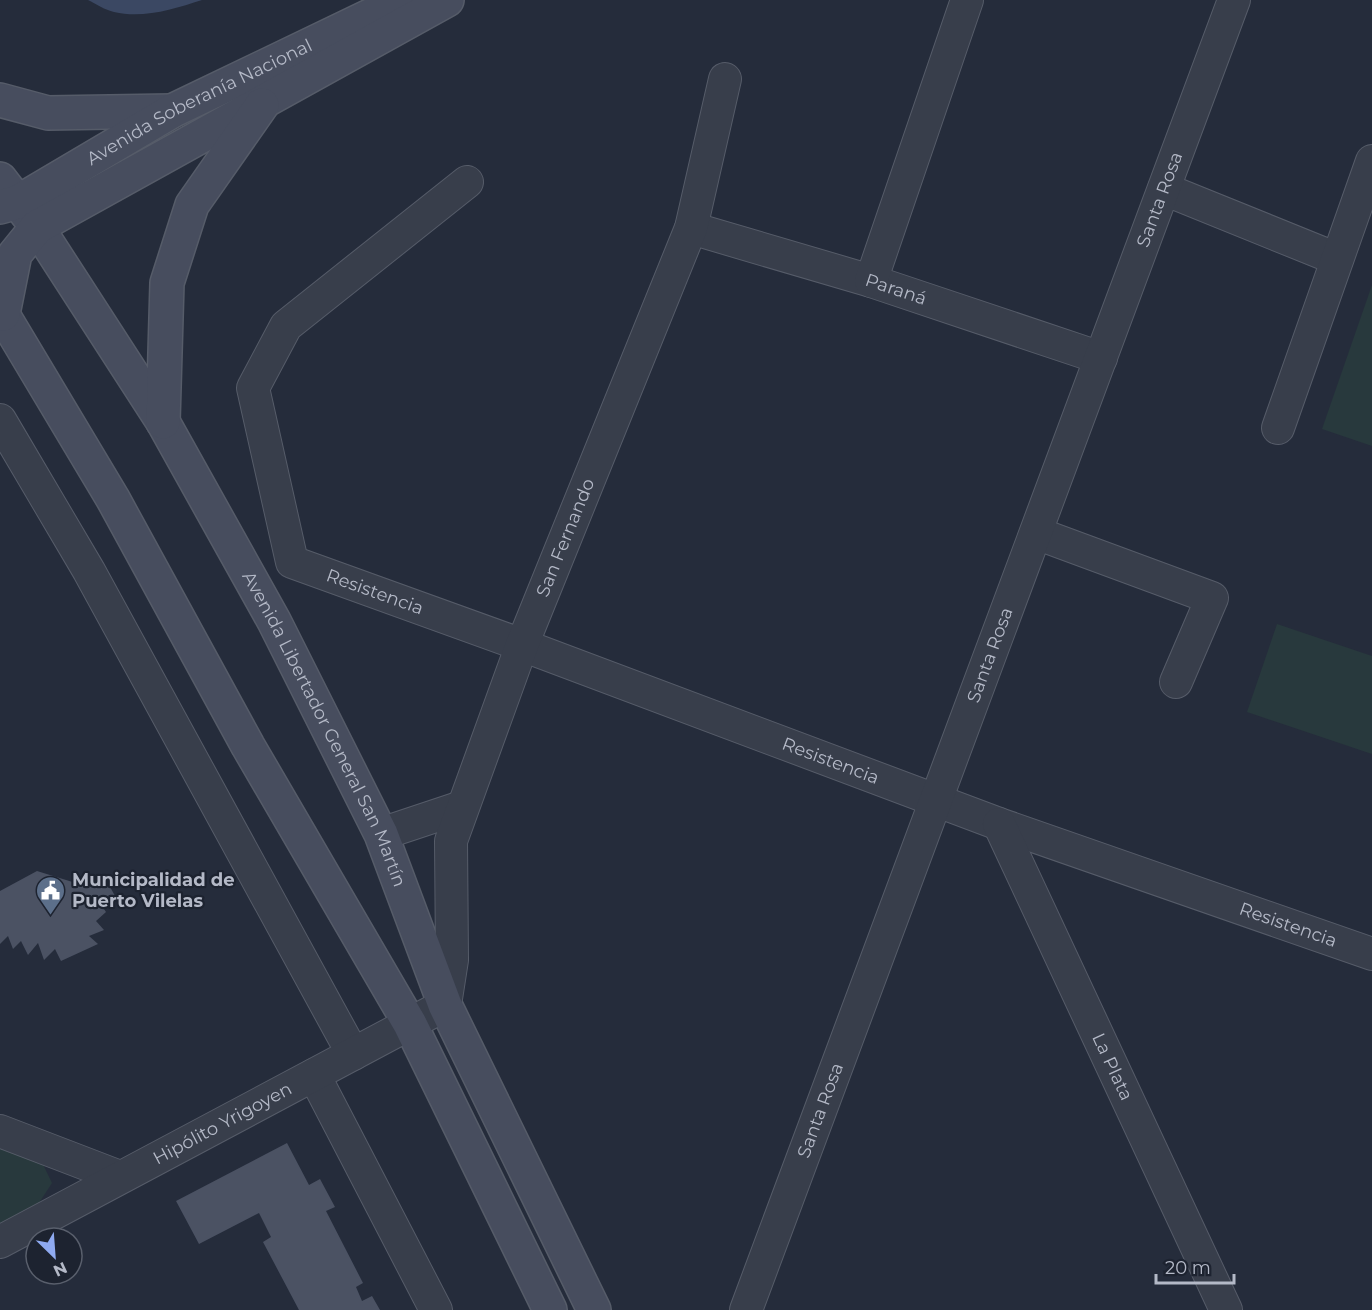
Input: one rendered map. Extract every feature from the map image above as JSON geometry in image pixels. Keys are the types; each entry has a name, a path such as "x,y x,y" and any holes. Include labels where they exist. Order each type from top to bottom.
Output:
{"main road":[{"name":"Avenida Soberanía Nacional","path":"14,204 172,111 403,0"},
{"name":"Avenida Soberanía Nacional","path":"14,204 268,98 447,0"},
{"path":"163,422 167,283 192,205 268,98"},
{"path":"0,100 48,113 172,111"},
{"name":"Avenida Soberanía Nacional","path":"1,312 15,254 14,204"},
{"name":"Avenida Libertador General San Martín","path":"14,204 163,422 274,621 381,834 445,1005 594,1310"},
{"path":"1,312 113,499 248,746 410,1024 550,1310"}],"street":[{"path":"871,281 967,0"},
{"name":"Santa Rosa","path":"746,1310 1234,0"},
{"name":"San Fernando","path":"445,1005 452,960 451,841 522,645 691,228 725,79"},
{"path":"1278,428 1336,259 1366,196 1372,161"},
{"name":"Resistencia","path":"467,182 286,326 253,388 292,562 522,645 999,824 1372,954"},
{"path":"1164,189 1336,259"},
{"name":"Paraná","path":"691,228 871,281 1101,358"},
{"path":"0,420 89,572 353,1054"},
{"path":"1036,533 1212,598 1176,682"},
{"path":"381,834 462,807"},
{"name":"La Plata","path":"999,824 1226,1310"},
{"name":"Hipólito Yrigoyen","path":"0,1242 445,1005"},
{"path":"314,1075 436,1310"},
{"path":"0,1131 120,1178"}],"shaded area":[{"path":"1372,285 1372,446 1322,429"},
{"path":"1277,624 1372,656 1372,754 1247,712"},
{"path":"0,1142 39,1156 52,1183 37,1206 0,1226"}],"water":[{"path":"88,0 202,0 147,14 125,14 111,11"}],"building":[{"name":"Municipalidad de Puerto Vilelas","path":"37,871 79,884 103,874 115,896 98,900 106,912 96,921 104,930 89,936 98,944 61,961 55,949 44,960 38,943 28,955 21,941 13,949 8,936 0,944 0,891"},
{"path":"287,1143 309,1185 320,1179 335,1207 326,1211 363,1283 356,1287 362,1301 372,1296 380,1310 299,1310 263,1242 271,1237 259,1213 199,1244 176,1201"}],"place":[{"name":"Municipalidad de Puerto Vilelas","path":"51,916"}]}
